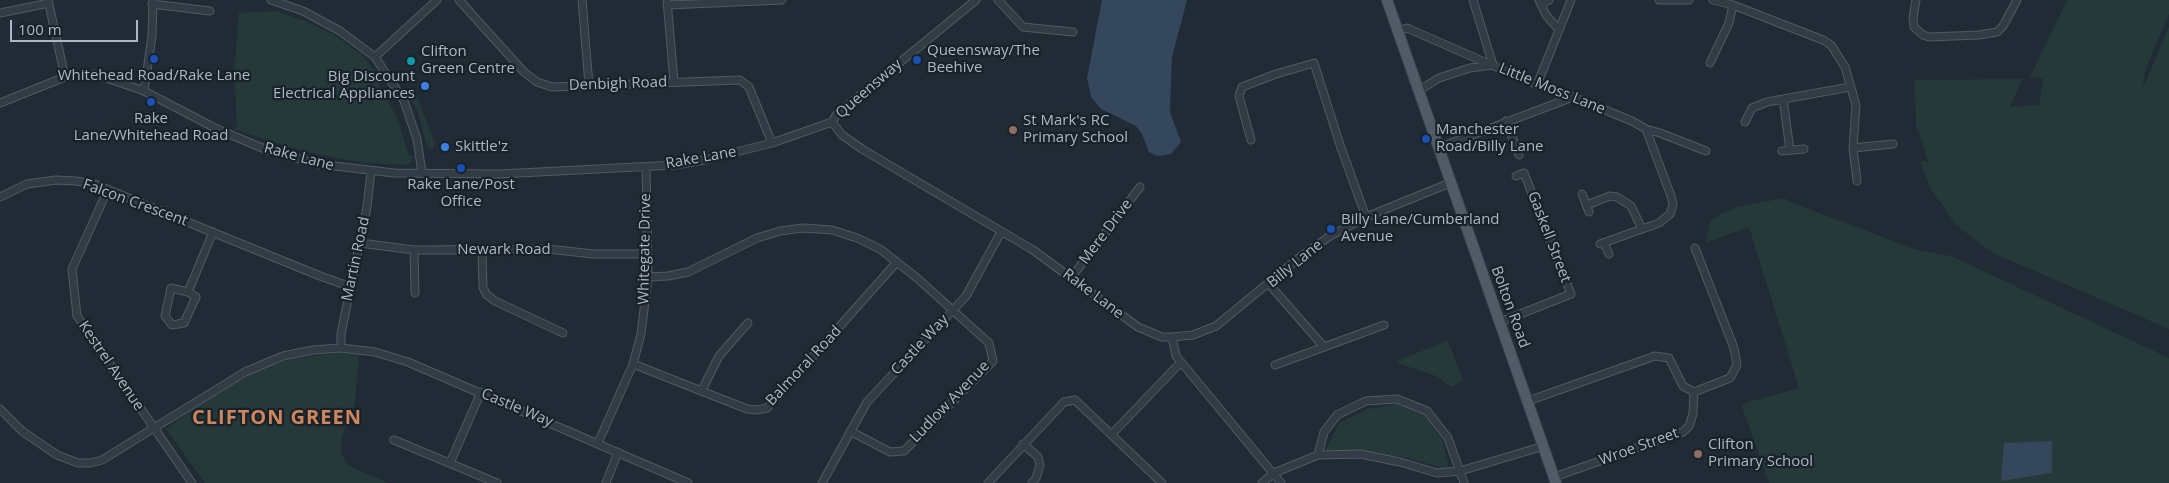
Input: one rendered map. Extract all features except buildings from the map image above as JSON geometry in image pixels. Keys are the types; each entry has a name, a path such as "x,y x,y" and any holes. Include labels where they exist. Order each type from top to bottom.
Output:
{"main road":[{"name":"Bolton Road","path":"1387,0 1555,480"}],"street":[{"path":"270,0 303,11 340,31 375,58 404,101 417,139 422,173"},
{"path":"375,58 437,0"},
{"name":"Denbigh Road","path":"459,0 524,72 537,82 552,87 736,78 744,81 749,88 772,143"},
{"path":"582,0 589,85"},
{"path":"674,82 668,3 782,0"},
{"path":"998,0 1023,27 1073,32"},
{"path":"1418,91 1439,78 1470,68 1494,65 1473,0"},
{"path":"1550,0 1540,2 1546,15 1559,30"},
{"path":"1536,85 1572,0"},
{"path":"1659,0 1689,0"},
{"path":"1714,0 1733,5 1823,40 1831,45 1842,60 1856,116 1853,148 1857,181"},
{"path":"1916,0 1913,18 1914,27 1923,35 1929,37 1979,35 1998,32 2016,0"},
{"path":"0,13 48,2 65,77"},
{"path":"144,91 152,36 152,2 210,11"},
{"name":"Queensway","path":"832,122 837,114 971,2"},
{"path":"1710,62 1729,22 1733,5"},
{"name":"Little Moss Lane","path":"1398,31 1407,28 1536,85 1573,97 1632,121 1646,129 1706,150"},
{"path":"1251,140 1239,96 1242,87 1284,71 1314,63 1366,217"},
{"name":"Rake Lane","path":"0,103 65,77 95,74 144,91 217,129 252,144 318,164 371,171 422,173 500,174 646,167 704,160 772,143 832,122 842,135 862,149 1033,250 1138,327 1162,337 1172,337"},
{"path":"1746,122 1747,108 1783,99 1850,87"},
{"path":"1438,148 1573,97"},
{"path":"1783,99 1790,150"},
{"path":"1506,121 1519,155"},
{"path":"1609,254 1602,244 1666,219 1673,205 1646,129"},
{"path":"1853,148 1893,144"},
{"path":"1782,151 1804,149"},
{"name":"Whitegate Drive","path":"598,443 633,364 641,334 648,277 646,167"},
{"name":"Martin Road","path":"341,348 341,334 360,243 371,183 371,171"},
{"name":"Gaskell Street","path":"1500,322 1571,294 1524,173 1516,176"},
{"name":"Falcon Crescent","path":"0,197 27,184 56,180 76,181 108,189 336,283 351,287"},
{"name":"Billy Lane","path":"1172,337 1193,335 1216,326 1315,246 1366,217 1450,183"},
{"name":"Mere Drive","path":"1071,278 1140,187"},
{"name":"Kestrel Avenue","path":"108,189 72,269 77,316 192,483"},
{"path":"1582,194 1588,208 1610,196 1617,197 1631,206 1642,229"},
{"path":"648,277 688,272 757,238 803,228 832,230 857,238 880,249 953,309"},
{"path":"188,292 213,232"},
{"name":"Castle Way","path":"822,483 867,402 966,296 1001,232"},
{"name":"Newark Road","path":"360,243 414,250 548,249 593,254 648,254"},
{"path":"1528,401 1613,370 1662,356 1669,358 1683,386 1694,392 1730,378 1737,365 1734,348 1695,248"},
{"path":"414,250 415,293"},
{"path":"482,250 483,288 487,295 495,302 563,333"},
{"name":"Balmoral Road","path":"633,364 747,409 758,410 771,405 896,262"},
{"path":"1269,284 1324,347"},
{"path":"172,288 188,292 196,297 184,323 172,325 165,316 172,288"},
{"name":"Ludlow Avenue","path":"850,431 890,452 904,451 992,361 990,343 953,309"},
{"path":"702,390 719,356 748,323"},
{"path":"1275,365 1384,325"},
{"path":"1172,337 1176,356 1180,362 1281,483"},
{"name":"Castle Way","path":"154,428 245,372 283,356 313,350 341,348 375,352 408,362 688,483"},
{"path":"1112,434 1180,362"},
{"path":"450,463 481,392"},
{"name":"Wroe Street","path":"1555,480 1683,432 1690,426 1693,414 1694,392"},
{"path":"1318,455 1324,432 1337,415 1366,401 1397,399 1427,410 1448,438 1464,483"},
{"path":"988,483 1064,402 1076,400 1162,483"},
{"path":"0,409 22,430 41,444 57,454 78,463 102,460 154,428"},
{"path":"394,440 498,483"},
{"path":"1023,444 1038,457 1040,465 1036,478 1032,483"},
{"path":"1262,483 1274,473 1318,455 1360,454 1400,462 1437,473 1460,471 1544,446"},
{"path":"606,483 618,452"}],"green space":[{"path":"2067,0 2169,0 2169,14 2145,71 2143,88 2169,27 2169,329 1993,253 1956,225 1930,188 1920,161 1925,161 1929,165 1916,124 1914,80 2022,79 2010,107 2039,105 2043,79 2030,77"},
{"path":"276,11 305,21 333,34 361,54 378,75 379,85 397,117 408,154 414,157 408,165 364,163 327,156 295,149 234,129 237,125 234,73 239,13"},
{"path":"412,92 415,92 417,95 435,144 434,149 427,147 418,113 410,96"},
{"path":"1784,198 1917,250 1951,256 2169,358 2169,483 1769,483 1741,404 1799,388 1749,227 1705,243 1710,222 1719,215 1737,207"},
{"path":"1448,341 1463,380 1451,387 1436,376 1397,363 1396,361"},
{"path":"344,353 359,355 355,404 341,439 342,455 349,466 388,483 205,483 166,429 196,406 246,376 284,361 323,354"},
{"path":"1397,404 1425,415 1442,440 1450,470 1403,457 1361,451 1325,451 1340,422 1368,409"}],"water":[{"path":"1102,0 1187,0 1172,57 1170,112 1181,142 1171,154 1158,156 1149,152 1142,134 1136,126 1101,109 1091,97 1087,78"},
{"path":"2052,441 2052,473 2001,481 2004,443"}],"place":[{"name":"Whitehead Road/Rake Lane","path":"154,59"},
{"name":"Queensway/The Beehive","path":"917,60"},
{"name":"Clifton Green Centre","path":"411,61"},
{"name":"Big Discount Electrical Appliances","path":"425,86"},
{"name":"Rake Lane/Whitehead Road","path":"151,102"},
{"name":"St Mark's RC Primary School","path":"1013,130"},
{"name":"Manchester Road/Billy Lane","path":"1426,139"},
{"name":"Skittle'z","path":"445,147"},
{"name":"Rake Lane/Post Office","path":"461,168"},
{"name":"Billy Lane/Cumberland Avenue","path":"1331,229"},
{"name":"Clifton Primary School","path":"1698,454"}],"district":[{"name":"CLIFTON GREEN","path":"277,418"}]}
